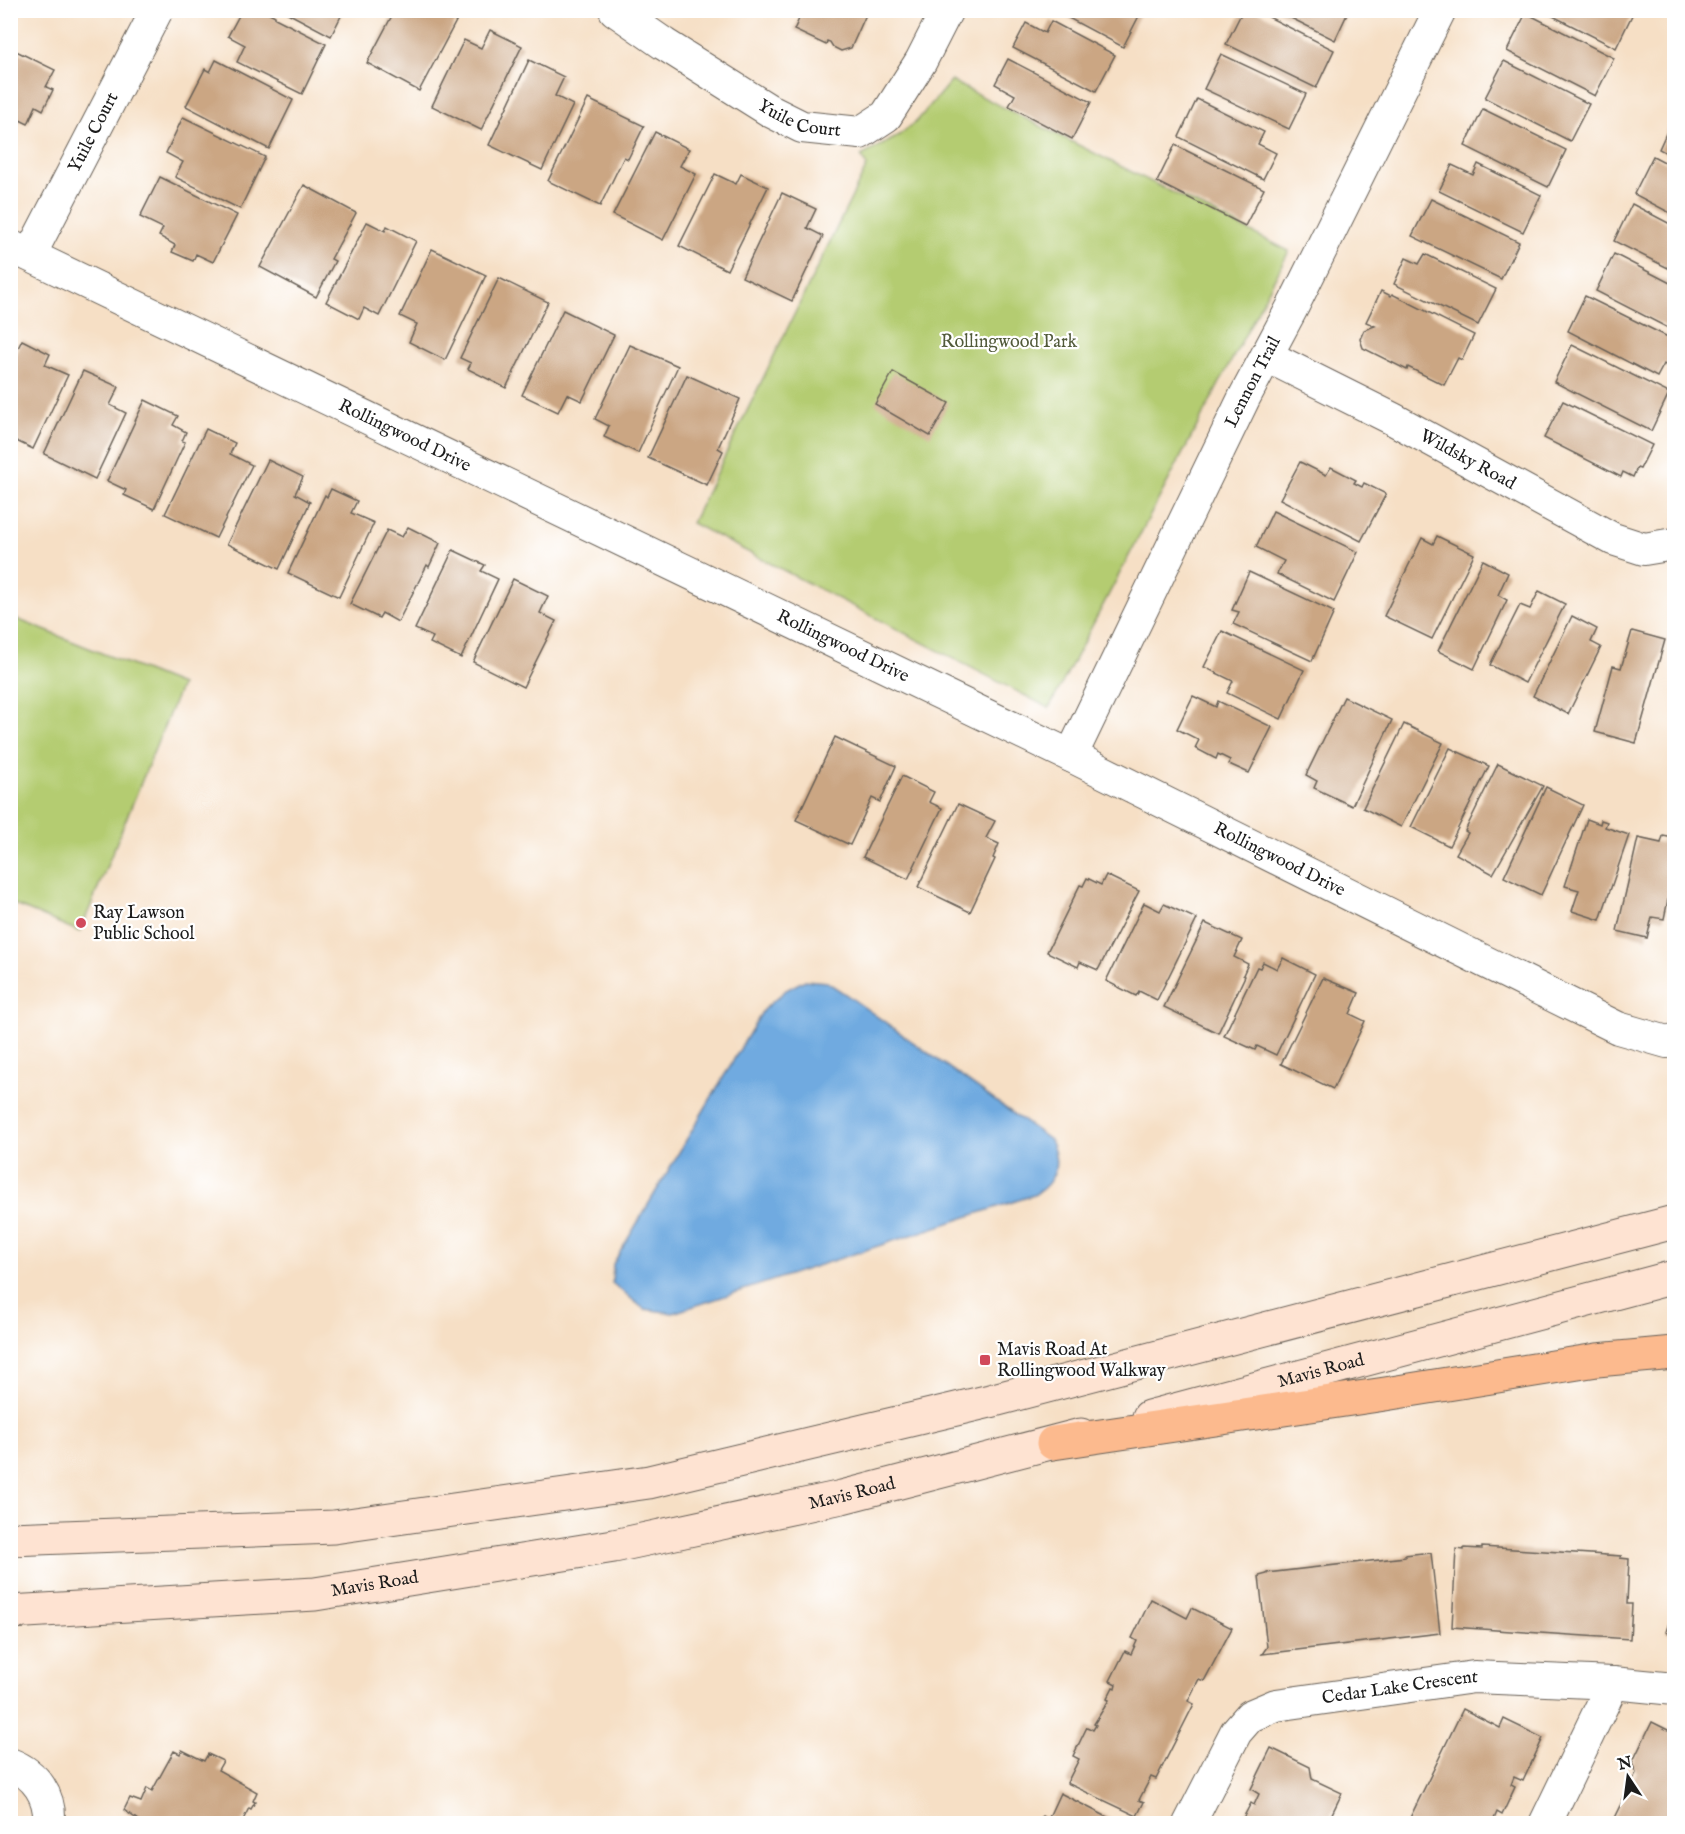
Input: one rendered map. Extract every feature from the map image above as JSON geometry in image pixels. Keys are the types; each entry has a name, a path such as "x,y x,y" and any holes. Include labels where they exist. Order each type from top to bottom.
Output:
{"highway":[{"path":"1053,1443 1385,1395 1597,1360 1674,1353"}],"main road":[{"path":"10,1539 334,1527 649,1482 990,1401 1674,1222"},
{"name":"Mavis Road","path":"10,1612 315,1594 614,1546 842,1497 1674,1277"}],"street":[{"name":"Yuile Court","path":"20,250 157,10"},
{"name":"Yuile Court","path":"615,10 772,112 802,127 860,134 886,116 921,61 947,10"},
{"name":"Lennon Trail","path":"1071,756 1244,398 1440,10"},
{"name":"Rollingwood Drive","path":"20,250 1071,756 1618,1028 1667,1042 1674,1040"},
{"name":"Wildsky Road","path":"1267,356 1404,425 1613,539 1644,549 1674,544"},
{"name":"Cedar Lake Crescent","path":"1189,1824 1236,1732 1250,1716 1276,1705 1474,1677 1613,1683 1674,1689"},
{"path":"1545,1824 1613,1683"},
{"path":"10,1764 26,1772 39,1785 47,1801 49,1824"}],"green space":[{"name":"Rollingwood Park","path":"951,81 1289,251 1049,708 692,523 867,166 861,156 895,138 917,121"},
{"path":"14,618 181,685 80,932 11,903 10,625"}],"water":[{"path":"805,980 827,982 847,995 1050,1140 1056,1164 1052,1178 1034,1195 673,1313 644,1309 612,1283 613,1264 763,1010 786,990"}],"building":[{"path":"242,10 264,10 326,44 302,94 237,62 245,45 228,36"},
{"path":"282,10 344,10 331,36"},
{"path":"395,10 462,10 419,91 367,63"},
{"path":"803,10 868,10 851,48 841,51 833,47 830,42 827,41 826,45 794,30"},
{"path":"1060,10 1142,10 1123,47 1059,13"},
{"path":"1243,10 1255,10 1334,50 1316,88 1226,44"},
{"path":"1275,10 1349,10 1335,40"},
{"path":"1541,10 1632,10 1634,11 1616,48"},
{"path":"1526,13 1614,58 1595,96 1507,51"},
{"path":"1051,21 1115,55 1096,91 1013,48 1026,23 1045,33"},
{"path":"490,30 522,46 481,130 432,106 464,40 481,48"},
{"path":"10,48 55,70 46,87 53,90 43,110 36,106 28,124 20,120 10,139"},
{"path":"1221,54 1306,94 1289,129 1204,89"},
{"path":"1008,59 1091,102 1072,139 1009,106 1015,95 995,84"},
{"path":"216,60 293,100 269,149 186,106 205,69 210,72"},
{"path":"529,60 564,77 555,96 573,105 542,170 489,145"},
{"path":"1504,61 1589,104 1570,141 1485,98"},
{"path":"588,99 644,126 628,159 624,157 600,206 548,181"},
{"path":"1197,99 1264,132 1258,144 1276,153 1263,179 1179,137"},
{"path":"1483,109 1566,150 1548,187 1465,146"},
{"path":"1674,116 1674,157 1659,149"},
{"path":"183,117 265,157 240,209 175,177 183,162 166,153"},
{"path":"655,132 689,149 680,166 696,174 663,240 613,215"},
{"path":"1175,145 1264,189 1245,226 1157,182"},
{"path":"1653,156 1674,167 1674,215 1634,194"},
{"path":"1478,164 1541,195 1523,232 1439,191 1452,165 1473,175"},
{"path":"715,174 736,184 741,174 768,187 727,270 679,246"},
{"path":"160,177 237,215 213,262 196,254 193,261 172,252 175,245 159,236 163,228 140,217"},
{"path":"304,185 356,213 331,259 335,261 316,297 260,267"},
{"path":"782,193 816,209 807,228 823,236 792,301 742,277"},
{"path":"1431,199 1519,242 1501,279 1412,236"},
{"path":"1632,204 1674,226 1674,271 1614,241"},
{"path":"367,222 385,231 387,226 416,241 379,316 364,308 359,319 326,302"},
{"path":"432,249 486,275 445,360 409,342 417,324 400,316"},
{"path":"1425,254 1496,289 1478,325 1394,284 1406,258 1419,264"},
{"path":"1614,254 1674,285 1674,331 1596,291"},
{"path":"499,278 548,302 506,388 468,369 471,363 460,358"},
{"path":"1381,291 1391,296 1392,294 1474,335 1462,360 1458,358 1444,385 1363,348 1360,339 1364,330 1375,326 1366,322"},
{"path":"1585,296 1674,340 1674,353 1668,367 1664,364 1657,377 1568,331"},
{"path":"563,310 614,335 582,401 567,394 558,412 522,395"},
{"path":"22,340 50,354 45,365 68,375 33,449 10,438 10,364"},
{"path":"630,345 678,366 638,453 604,437 609,426 595,419"},
{"path":"1572,345 1669,393 1651,431 1554,382"},
{"path":"83,371 119,387 110,405 126,413 95,479 44,454"},
{"path":"893,372 949,403 930,436 875,404"},
{"path":"687,375 740,399 718,448 723,451 707,485 648,458"},
{"path":"145,400 178,416 173,425 186,432 182,441 185,442 154,509 124,495 126,490 107,481"},
{"path":"1563,401 1652,445 1640,469 1637,468 1633,477 1623,472 1621,477 1544,438"},
{"path":"206,429 235,443 230,454 252,465 216,538 165,514"},
{"path":"268,460 303,477 295,494 310,502 279,569 227,544"},
{"path":"1300,462 1326,475 1331,467 1356,480 1354,483 1362,487 1364,483 1386,494 1361,541 1280,499"},
{"path":"331,489 357,501 351,513 374,523 339,597 288,573 325,495 327,497"},
{"path":"1273,511 1358,552 1334,602 1277,574 1284,561 1256,547"},
{"path":"408,527 440,543 398,622 382,613 379,618 350,604 387,530 402,537"},
{"path":"1437,536 1474,554 1432,639 1384,616 1422,538 1433,544"},
{"path":"453,550 485,565 481,571 498,579 461,658 430,643 433,637 415,629"},
{"path":"1483,560 1508,573 1498,595 1507,600 1474,669 1438,651"},
{"path":"1249,572 1334,612 1312,661 1233,624 1239,612 1232,610"},
{"path":"513,579 548,596 540,613 556,621 523,687 473,662"},
{"path":"1539,591 1565,604 1525,683 1490,665 1520,605 1530,609"},
{"path":"1572,616 1597,629 1591,642 1601,647 1568,714 1533,696"},
{"path":"1222,631 1304,670 1281,719 1227,693 1233,681 1204,667"},
{"path":"1632,631 1665,640 1636,743 1595,732 1613,666 1621,668"},
{"path":"1193,696 1216,707 1218,701 1272,727 1249,773 1229,764 1230,760 1218,754 1216,759 1195,748 1199,740 1177,729"},
{"path":"1344,697 1392,720 1352,806 1314,788 1317,781 1306,775"},
{"path":"1404,724 1443,743 1401,827 1363,808"},
{"path":"835,737 896,766 880,802 872,798 850,845 796,820"},
{"path":"1450,748 1489,766 1449,846 1411,827"},
{"path":"1498,764 1543,786 1493,874 1456,854 1468,833 1465,831"},
{"path":"902,776 934,792 929,802 942,808 908,879 863,857"},
{"path":"1546,787 1583,805 1541,895 1504,877"},
{"path":"958,804 995,821 986,838 999,844 993,858 995,859 970,912 918,887"},
{"path":"1587,819 1600,824 1601,820 1607,822 1605,827 1629,835 1600,920 1572,911 1579,890 1565,886"},
{"path":"1663,836 1674,838 1674,870 1664,919 1652,917 1647,938 1617,931 1638,838 1661,843"},
{"path":"1106,875 1139,891 1098,970 1080,962 1078,967 1047,952 1080,885 1083,886 1087,878 1101,885"},
{"path":"1144,903 1160,911 1164,904 1197,919 1157,1000 1139,991 1136,996 1106,981"},
{"path":"1205,923 1242,940 1234,957 1248,964 1243,975 1245,976 1218,1033 1164,1007"},
{"path":"1283,958 1315,974 1276,1055 1257,1046 1255,1050 1224,1036 1257,967 1260,968 1263,962 1277,969"},
{"path":"1323,978 1359,993 1350,1014 1365,1021 1333,1089 1281,1064"},
{"path":"1482,1547 1621,1556 1620,1558 1629,1559 1627,1604 1632,1604 1630,1639 1452,1627 1456,1549 1482,1549"},
{"path":"1431,1553 1440,1633 1262,1654 1267,1647 1259,1576 1267,1573"},
{"path":"1151,1599 1187,1618 1192,1608 1232,1628 1204,1681 1199,1679 1188,1701 1194,1704 1156,1779 1151,1777 1139,1800 1144,1802 1137,1816 1067,1783 1079,1759 1073,1756 1087,1727 1093,1730 1096,1725 1094,1724 1109,1700 1107,1699 1113,1687 1115,1688 1116,1684 1110,1681 1125,1651 1131,1654 1137,1641 1132,1638"},
{"path":"1674,1607 1674,1635 1666,1632"},
{"path":"1463,1709 1500,1728 1504,1719 1543,1738 1523,1781 1514,1777 1511,1785 1515,1787 1502,1815 1497,1812 1492,1824 1407,1824"},
{"path":"1652,1722 1674,1733 1674,1824 1611,1824 1636,1773 1632,1763"},
{"path":"1271,1748 1310,1767 1312,1779 1342,1793 1327,1824 1240,1824 1251,1803 1254,1805 1259,1794 1251,1789"},
{"path":"182,1750 204,1761 208,1754 223,1761 218,1770 257,1792 253,1801 255,1802 251,1809 249,1808 241,1824 136,1824 138,1820 124,1810 130,1798 141,1802 147,1788 152,1791 174,1751 180,1754"},
{"path":"1060,1793 1121,1824 1038,1824 1042,1816 1048,1819"}],"place":[{"name":"Ray Lawson Public School","path":"81,923"},
{"name":"Mavis Road At Rollingwood Walkway","path":"985,1360"}]}
